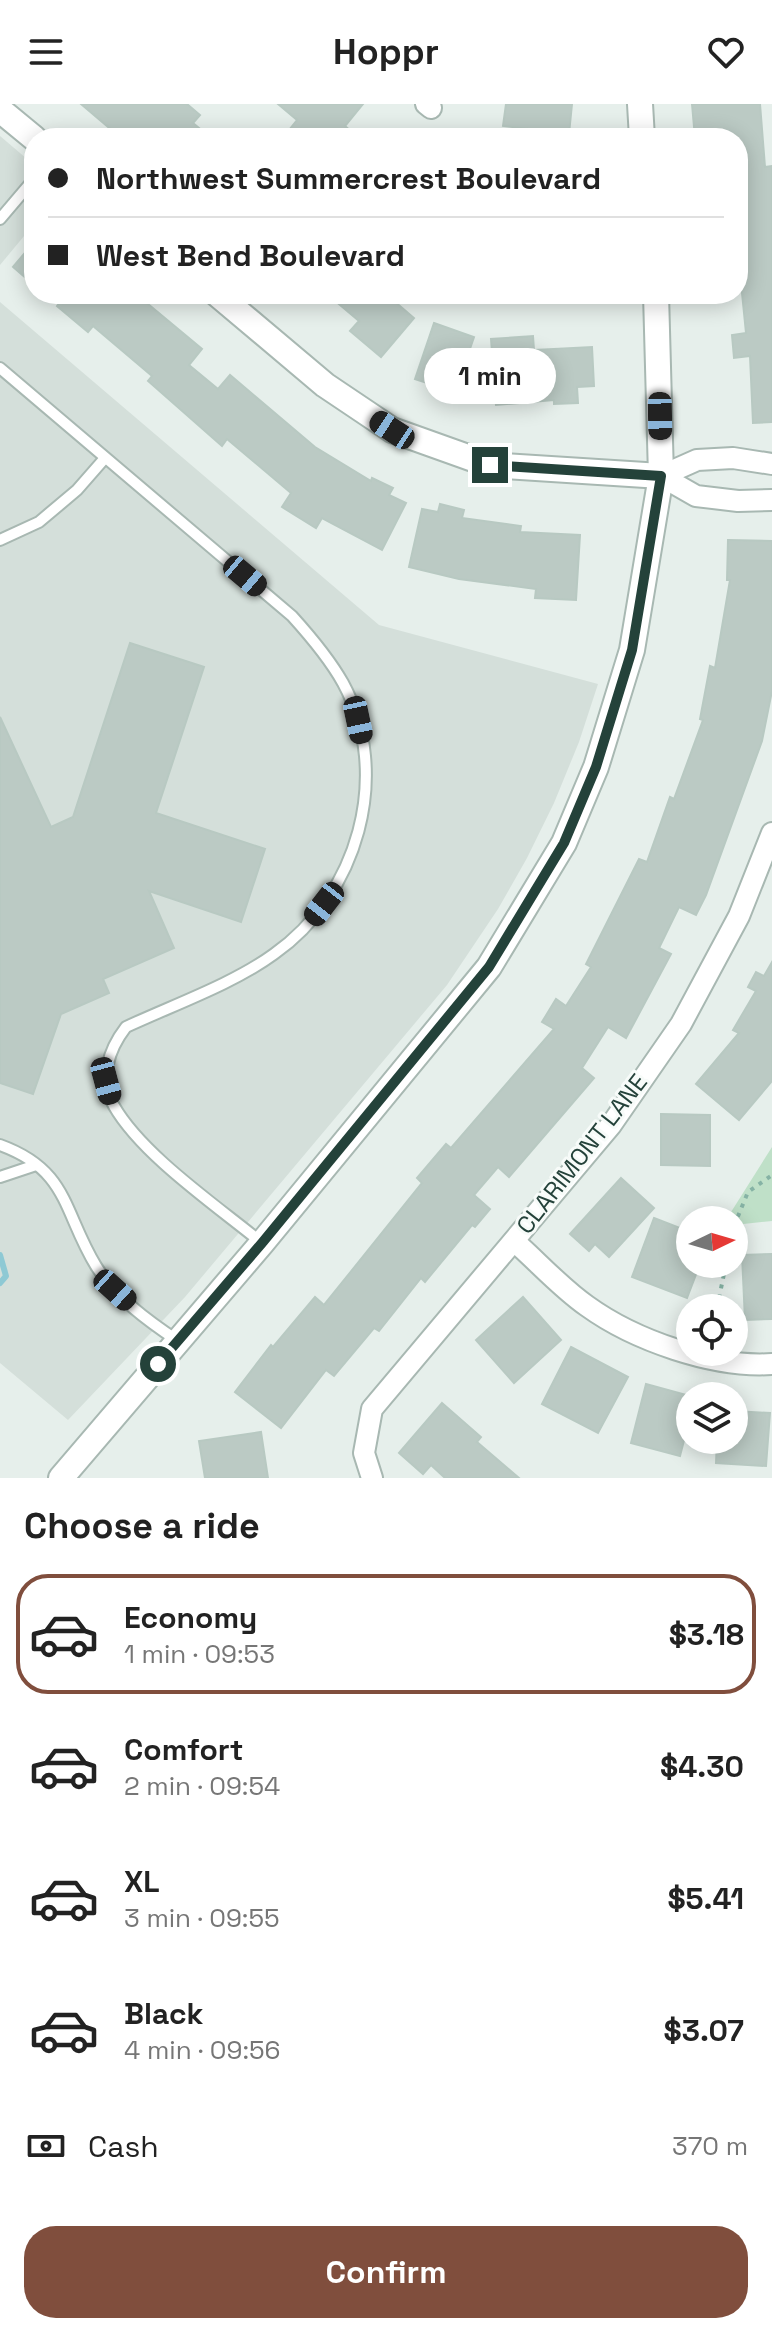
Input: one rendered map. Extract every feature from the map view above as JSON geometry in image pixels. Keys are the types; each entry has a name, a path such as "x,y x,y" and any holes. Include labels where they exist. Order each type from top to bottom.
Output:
{"street":[{"path":"640,104 641,128"},
{"path":"0,110 24,130"},
{"path":"229,304 325,385 392,430 490,465 661,476 696,496 738,501 772,500"},
{"path":"61,1478 262,1243 489,967 564,843 596,767 632,650 661,476 656,304"},
{"path":"661,476 697,460 733,458 772,464"},
{"name":"CLARIMONT LANE","path":"372,1478 364,1453 372,1409 611,1125 681,1024 739,916 772,833"},
{"path":"514,1241 587,1307 650,1341 707,1358 772,1364"}],"lane":[{"path":"0,219 24,191"},
{"path":"0,368 292,616 345,685 358,720 365,757 365,792 360,829 350,861 335,890 313,918 284,946 248,970 126,1027 114,1043 108,1061 106,1081 113,1105 132,1129 155,1155 262,1243"},
{"path":"0,540 39,522 77,490 105,458"},
{"path":"0,1145 48,1172 60,1188 96,1267 151,1324 178,1341"},
{"path":"0,1177 36,1165"}],"path":[{"path":"742,1206 748,1192 772,1175"}],"shaded area":[{"path":"0,136 24,156 24,236 0,265"},
{"path":"0,302 379,625 598,684 579,742 527,858 498,909 447,985 185,1297 68,1420 0,1363"}],"green space":[{"path":"772,1147 772,1221 748,1224 748,1206 735,1206"}],"building":[{"path":"81,104 187,104 200,115 193,123 199,128 109,128"},
{"path":"278,104 363,104 345,126 347,128 291,128 297,120"},
{"path":"506,104 572,104 570,128 503,126"},
{"path":"692,104 760,104 765,167 772,166 772,422 753,423 750,356 734,358 732,335 746,333 743,304 748,304 748,128 694,128"},
{"path":"24,254 24,276 13,267"},
{"path":"148,304 202,349 189,365 218,389 230,375 315,447 371,481 372,478 393,488 389,495 406,503 382,550 322,518 316,528 282,507 291,493 227,439 222,446 148,381 152,376 93,326 88,332 57,306"},
{"path":"339,304 398,304 414,318 381,357 350,331 359,321"},
{"path":"434,323 474,337 455,392 415,379"},
{"path":"533,336 534,350 592,347 594,386 577,387 578,403 554,404 554,400 496,405 491,339"},
{"path":"440,504 464,510 462,518 521,526 520,532 580,535 576,600 535,598 536,589 459,579 409,567 422,509 438,512"},
{"path":"728,540 772,541 772,691 762,741 696,915 679,907 659,948 671,954 626,1038 608,1027 582,1068 594,1078 509,1177 498,1167 474,1195 490,1209 475,1227 472,1225 425,1282 421,1278 379,1331 374,1328 334,1376 326,1370 281,1428 235,1392 271,1345 273,1347 315,1297 324,1305 422,1183 417,1178 446,1144 451,1148 554,1029 542,1022 556,999 566,1006 591,967 586,964 639,859 647,862 670,797 674,799 703,720 700,719 710,666 715,668 730,580 727,580"},
{"path":"130,643 204,667 156,813 265,849 241,922 149,891 174,948 103,979 109,993 61,1014 33,1094 0,1083 0,717 51,827 73,817"},
{"path":"772,962 772,1081 739,1120 696,1084 739,1033 733,1030 756,991 748,987 756,972 764,976"},
{"path":"661,1114 710,1115 710,1166 661,1165"},
{"path":"621,1178 654,1208 609,1257 595,1244 589,1251 570,1234"},
{"path":"654,1218 676,1227 676,1278 695,1278 689,1294 677,1294 632,1277"},
{"path":"772,1254 772,1319 748,1320 748,1294 744,1294 743,1278 748,1278 748,1255"},
{"path":"523,1297 561,1340 514,1383 476,1340"},
{"path":"571,1347 628,1377 598,1433 542,1404"},
{"path":"646,1384 676,1392 676,1454 680,1456 631,1443"},
{"path":"442,1403 481,1437 477,1442 519,1478 445,1478 431,1465 423,1474 399,1453"},
{"path":"748,1412 770,1413 766,1466 716,1463 716,1454 748,1454"},
{"path":"261,1432 268,1478 205,1478 199,1441"}],"waterway":[{"path":"0,1255 6,1276 0,1283"}],"route":[{"path":"158,1364 489,967 564,843 596,767 632,650 661,476 490,465"}]}
